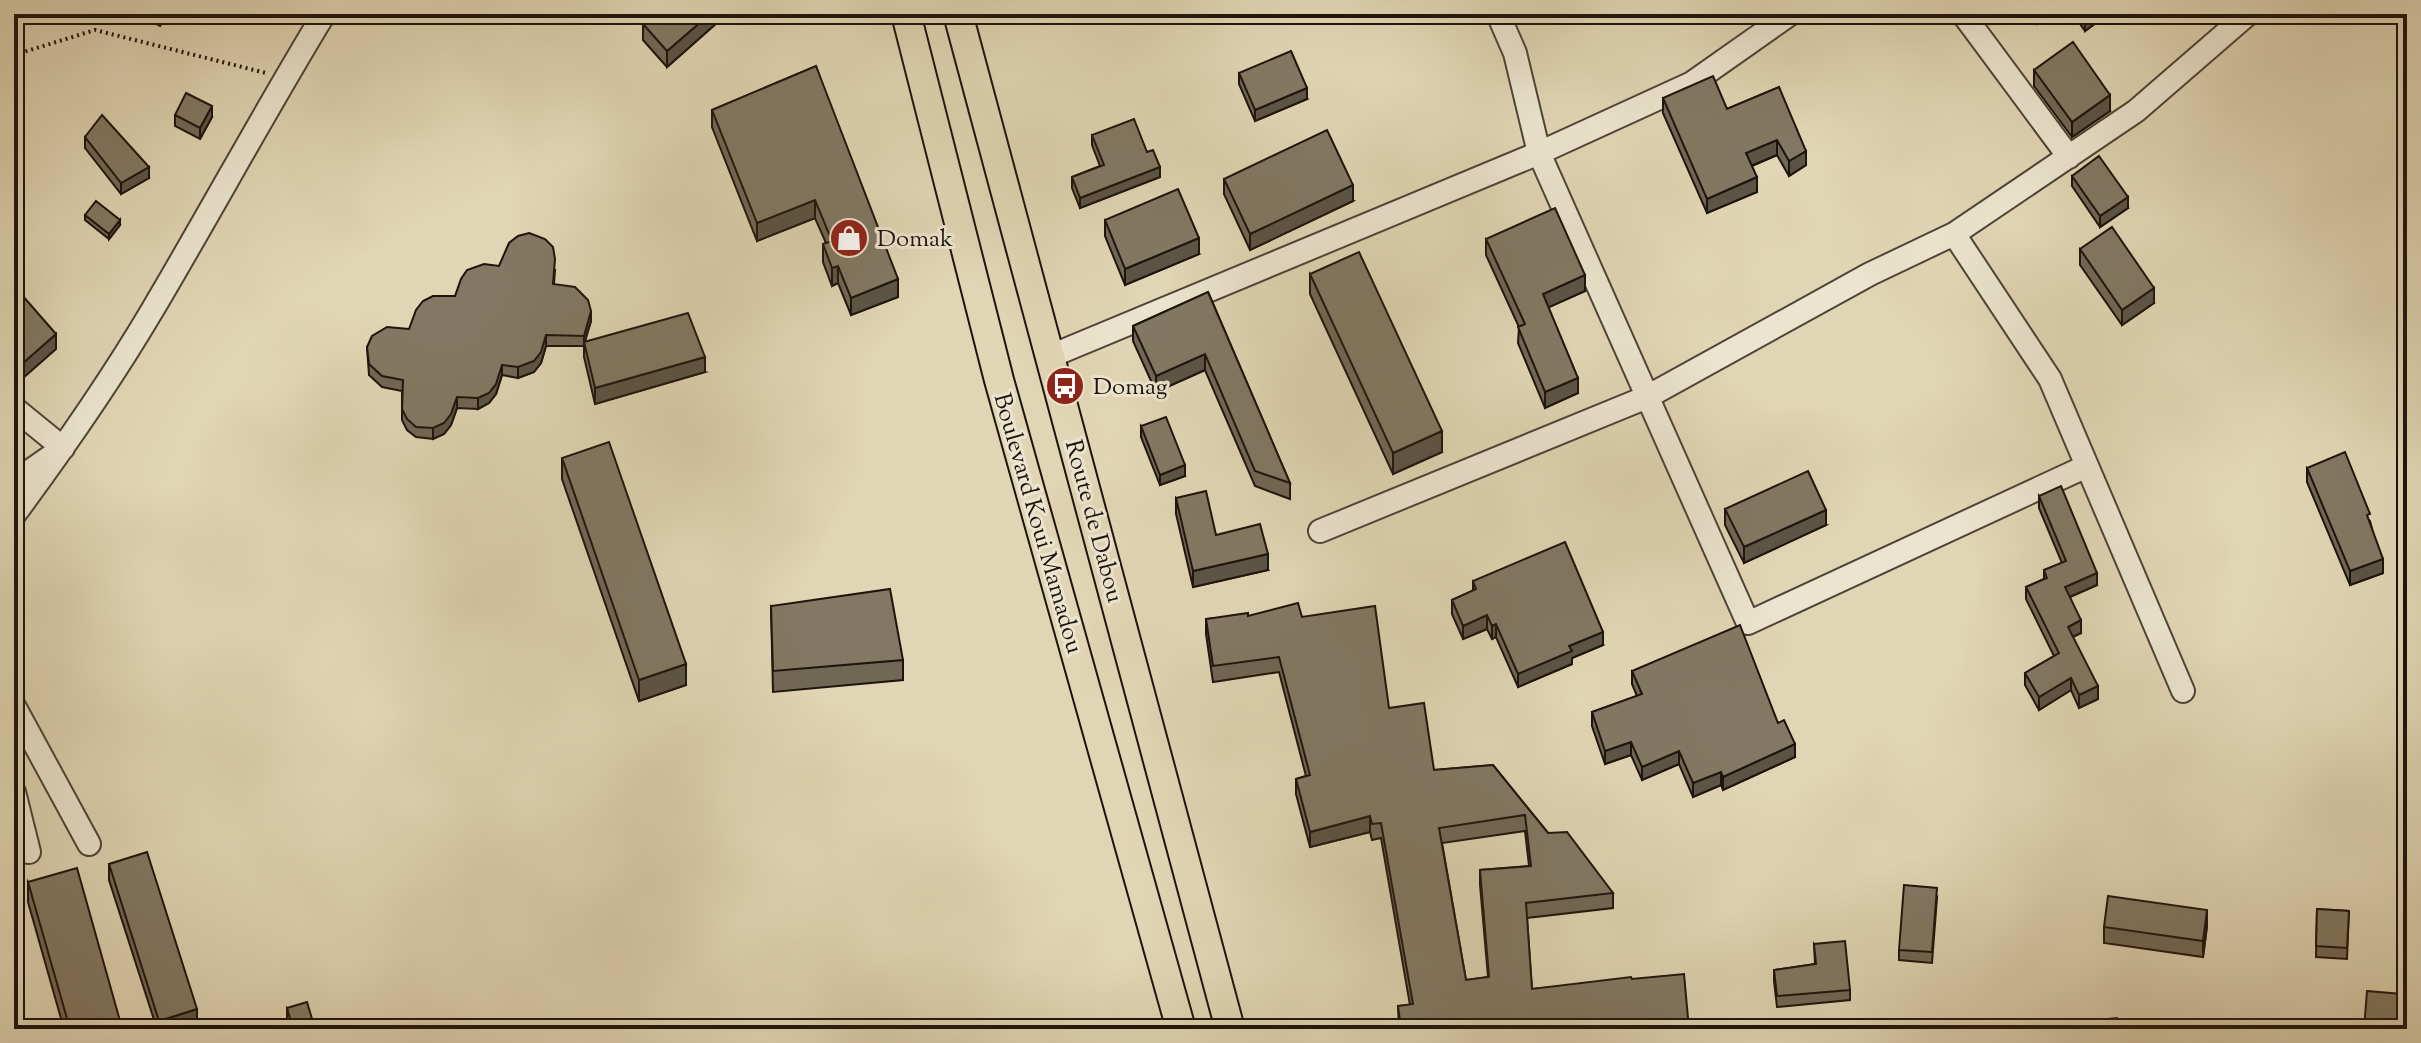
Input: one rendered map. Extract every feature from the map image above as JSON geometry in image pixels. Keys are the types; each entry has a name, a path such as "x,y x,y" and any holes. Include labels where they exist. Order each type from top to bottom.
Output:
{"main road":[{"name":"Boulevard Koui Mamadou","path":"906,14 999,380 1181,1029"},
{"name":"Route de Dabou","path":"958,14 1230,1029"}],"street":[{"path":"14,515 63,448 153,310 324,14"},
{"path":"1498,14 1515,53 1539,153 1748,623 2087,466"},
{"path":"1051,356 1539,153 1692,83 1790,14"},
{"path":"1963,14 2069,157"},
{"path":"1320,531 1647,397 1870,274 1954,234 2136,111 2248,14"},
{"path":"1954,234 2050,379 2183,691"},
{"path":"14,408 63,448"},
{"path":"14,482 63,448"},
{"path":"15,715 89,844"},
{"path":"14,792 29,852"}],"path":[{"path":"14,55 95,30 285,78"}],"building":[{"path":"654,14 710,14 667,51 643,24"},
{"path":"2073,42 2110,95 2072,122 2034,70"},
{"path":"1291,51 1307,88 1255,110 1239,73"},
{"path":"816,66 898,279 851,298 838,266 832,268 823,244 832,241 815,200 757,223 712,110"},
{"path":"1713,76 1727,109 1779,87 1806,151 1789,161 1777,140 1746,153 1757,177 1707,199 1663,98"},
{"path":"186,93 212,106 200,128 175,115"},
{"path":"102,115 149,167 121,183 85,137"},
{"path":"1134,119 1147,152 1153,150 1160,167 1080,198 1072,177 1104,165 1092,135"},
{"path":"1327,130 1353,185 1250,234 1224,179"},
{"path":"2099,156 2128,197 2100,216 2072,176"},
{"path":"1178,189 1199,238 1125,269 1105,220"},
{"path":"96,201 120,220 109,234 85,215"},
{"path":"1555,208 1585,275 1543,294 1578,378 1545,392 1518,327 1525,324 1486,239"},
{"path":"2112,227 2154,288 2122,310 2080,249"},
{"path":"529,233 545,239 553,247 553,284 575,287 588,300 591,311 584,336 546,335 541,352 534,361 518,367 502,365 496,384 489,393 478,398 457,397 444,423 433,428 416,427 402,409 403,380 382,376 369,364 367,347 372,336 387,327 409,329 423,301 433,296 455,296 467,270 484,264 499,266 509,243"},
{"path":"1359,252 1442,431 1393,453 1310,274"},
{"path":"14,288 56,334 14,371"},
{"path":"1208,292 1290,483 1255,471 1205,354 1156,376 1133,326"},
{"path":"688,313 705,357 595,388 584,342"},
{"path":"1166,417 1185,465 1160,475 1141,426"},
{"path":"609,442 686,664 639,680 562,458"},
{"path":"2345,452 2370,514 2367,515 2383,559 2350,571 2307,468"},
{"path":"1808,471 1826,510 1744,547 1725,509"},
{"path":"2061,486 2097,573 2065,587 2081,620 2068,627 2098,686 2079,695 2071,678 2039,697 2025,673 2059,653 2026,587 2047,578 2044,570 2066,561 2039,496"},
{"path":"1206,491 1216,535 1260,524 1268,554 1193,571 1176,498"},
{"path":"1565,542 1603,632 1569,646 1572,651 1518,674 1496,624 1492,626 1487,615 1463,626 1452,600 1476,589 1473,581"},
{"path":"890,589 903,660 773,671 771,606"},
{"path":"1298,603 1302,617 1375,606 1389,708 1424,703 1434,770 1493,765 1548,833 1567,832 1613,893 1526,903 1532,989 1684,974 1689,1029 1401,1029 1398,1006 1413,1004 1381,823 1372,824 1370,816 1310,832 1296,779 1310,775 1279,657 1213,666 1206,619 1248,613 1248,616","holes":["1525,815 1531,866 1480,870 1489,977 1466,980 1439,828"]},
{"path":"1740,625 1778,723 1784,720 1795,744 1723,777 1721,772 1693,783 1679,751 1642,767 1631,742 1605,751 1592,712 1642,694 1632,671"},
{"path":"147,852 197,1009 159,1021 109,864"},
{"path":"77,868 122,1028 70,1029 28,882"},
{"path":"1904,885 1937,888 1932,952 1899,950"},
{"path":"2108,896 2207,910 2203,941 2104,927"},
{"path":"2317,909 2349,911 2347,948 2316,946"},
{"path":"1845,941 1850,990 1777,996 1774,970 1816,964 1814,944"},
{"path":"2367,991 2402,994 2399,1029 2364,1029"},
{"path":"307,1002 315,1029 293,1029 287,1008"},
{"path":"2117,1018 2119,1029 2055,1029 2054,1024"}],"place":[{"name":"Domak","path":"849,238"},
{"name":"Domag","path":"1065,386"}]}
